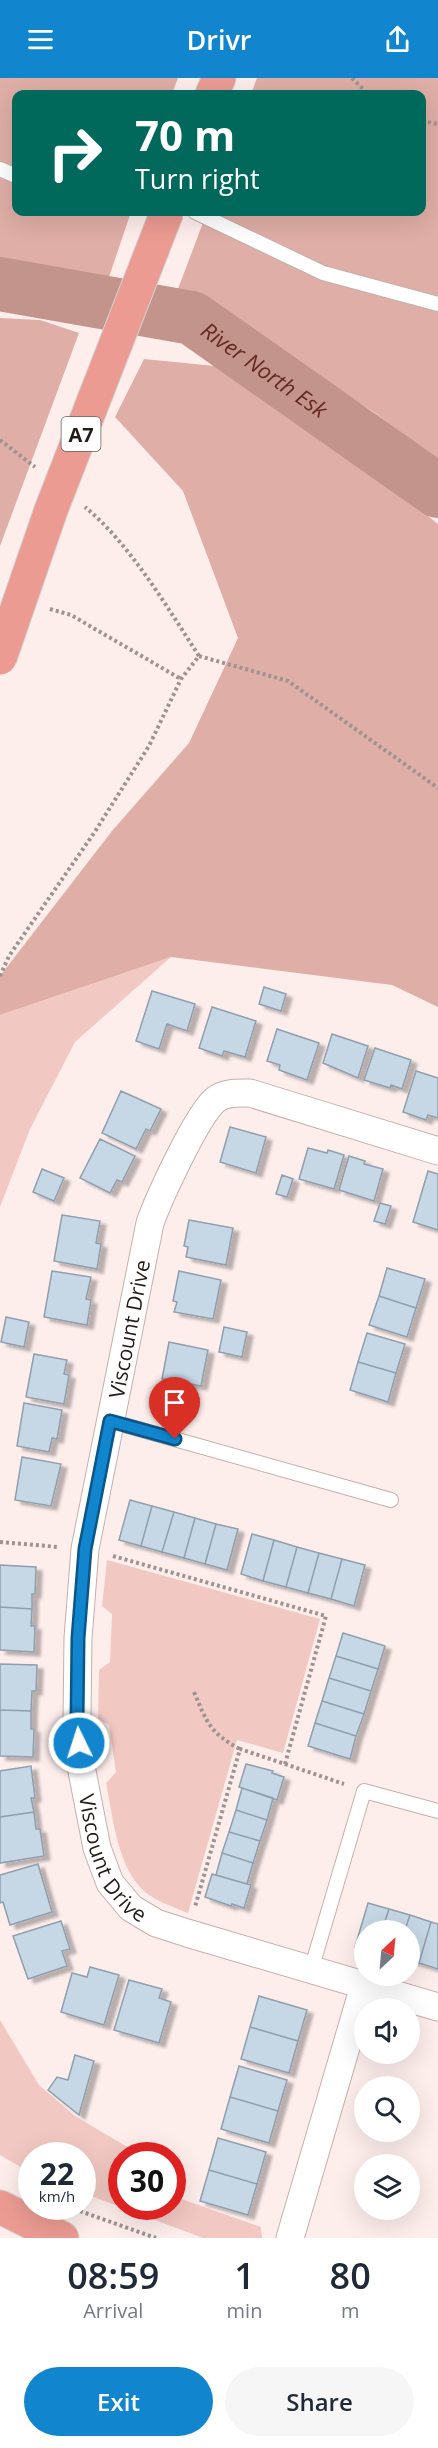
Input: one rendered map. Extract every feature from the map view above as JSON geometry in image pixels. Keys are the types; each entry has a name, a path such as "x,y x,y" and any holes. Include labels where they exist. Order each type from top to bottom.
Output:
{"main road":[{"name":"A7","path":"0,658 51,510 165,216"},
{"path":"0,2207 62,2238"}],"street":[{"name":"Viscount Drive","path":"354,1983 156,1923 131,1908 110,1883 97,1848 81,1766 77,1720 78,1638 85,1549 150,1223 204,1114 216,1099 231,1093 250,1093 438,1151"},
{"name":"Viscount Drive","path":"364,1986 438,2007"},
{"path":"290,2238 364,1986"}],"lane":[{"path":"203,216 323,273 438,304"},
{"path":"110,1421 391,1500"},
{"path":"311,1970 364,1791 438,1811"}],"path":[{"path":"352,78 364,90"},
{"path":"0,440 36,468"},
{"path":"81,504 99,519 149,580 199,656 288,681 438,788"},
{"path":"40,607 71,615 181,679"},
{"path":"0,976 9,956 94,833 149,746 181,679 199,656"},
{"path":"0,1542 85,1549 326,1616 285,1764"},
{"path":"194,1692 206,1721 219,1738 240,1749 364,1791"},
{"path":"187,1934 240,1749"},
{"path":"96,2216 156,2238"}],"shaded area":[{"path":"0,78 178,78 174,90 12,90 12,216 130,216 109,277 0,259"},
{"path":"257,78 438,78 438,460 372,411 178,289 205,216 426,216 426,90 252,90"},
{"path":"0,318 40,320 79,333 0,546"},
{"path":"144,359 215,366 331,437 438,524 438,1007 392,985 171,957 0,1015 0,976 112,831 189,743 238,638 183,491 115,417"},
{"path":"171,957 75,1042 30,1129 0,1207 0,1015"},
{"path":"107,1560 320,1619 283,1753 237,1740 188,1913 155,1899 139,1886 125,1863 116,1837 106,1783 116,1772 109,1725 98,1719 99,1670 110,1662 112,1614 102,1606"},
{"path":"0,2020 39,2085 75,2116 119,2142 108,2142 108,2202 96,2198 96,2142 18,2142 18,2165 0,2155"},
{"path":"186,2201 261,2227 262,2238 203,2238 155,2220 186,2220"}],"building":[{"path":"264,987 286,994 281,1011 259,1004"},
{"path":"152,991 195,1004 187,1031 167,1024 159,1049 136,1041"},
{"path":"212,1007 256,1021 245,1057 224,1051 222,1056 199,1048"},
{"path":"277,1029 319,1043 307,1080 279,1070 280,1065 267,1061"},
{"path":"332,1034 368,1046 358,1078 323,1063"},
{"path":"375,1048 411,1060 402,1089 364,1080"},
{"path":"416,1071 438,1078 438,1118 428,1115 426,1120 403,1112"},
{"path":"121,1091 161,1109 150,1131 146,1129 136,1149 102,1133"},
{"path":"230,1127 266,1137 256,1173 220,1162"},
{"path":"100,1139 135,1156 122,1182 117,1180 110,1193 80,1178"},
{"path":"308,1148 327,1153 328,1150 344,1155 334,1189 299,1179"},
{"path":"349,1156 365,1161 364,1164 383,1169 374,1201 339,1190"},
{"path":"42,1169 64,1178 54,1201 33,1192"},
{"path":"428,1171 438,1174 438,1230 413,1222"},
{"path":"282,1175 293,1179 287,1197 276,1194"},
{"path":"380,1203 391,1206 385,1224 374,1221"},
{"path":"62,1215 100,1221 96,1243 101,1244 97,1269 54,1261"},
{"path":"189,1220 233,1228 226,1265 186,1257 188,1247 184,1246"},
{"path":"387,1268 425,1279 416,1308 379,1296"},
{"path":"52,1271 91,1277 86,1299 91,1300 87,1325 44,1317"},
{"path":"179,1271 221,1280 213,1319 174,1312 177,1302 173,1301"},
{"path":"379,1296 416,1308 407,1337 369,1325"},
{"path":"6,1317 29,1322 24,1347 1,1342"},
{"path":"224,1327 247,1332 242,1357 219,1352"},
{"path":"367,1333 405,1344 396,1373 358,1362"},
{"path":"169,1342 208,1350 201,1386 162,1379"},
{"path":"34,1354 67,1360 64,1374 69,1375 64,1404 26,1397"},
{"path":"358,1362 396,1373 388,1402 350,1390"},
{"path":"24,1403 62,1410 57,1439 52,1438 49,1452 17,1446"},
{"path":"22,1457 61,1464 51,1506 15,1500"},
{"path":"130,1500 152,1506 141,1546 119,1540"},
{"path":"152,1506 174,1512 162,1552 141,1546"},
{"path":"174,1512 195,1518 184,1558 162,1552"},
{"path":"195,1518 216,1524 205,1564 184,1558"},
{"path":"216,1524 238,1529 227,1570 205,1564"},
{"path":"252,1534 274,1540 263,1581 241,1574"},
{"path":"274,1540 297,1547 286,1587 263,1581"},
{"path":"297,1547 319,1553 308,1593 286,1587"},
{"path":"319,1553 342,1559 331,1599 308,1593"},
{"path":"342,1559 365,1565 354,1606 331,1599"},
{"path":"0,1565 36,1567 32,1609 0,1607"},
{"path":"0,1607 32,1609 31,1626 35,1626 34,1652 0,1650"},
{"path":"343,1633 385,1646 378,1669 336,1656"},
{"path":"336,1656 378,1669 371,1691 329,1678"},
{"path":"0,1664 37,1665 36,1691 32,1691 31,1711 0,1710"},
{"path":"329,1678 371,1691 364,1714 322,1701"},
{"path":"322,1701 364,1714 356,1736 315,1723"},
{"path":"0,1710 31,1711 31,1729 34,1729 33,1757 0,1756"},
{"path":"315,1723 356,1736 350,1759 308,1746"},
{"path":"246,1764 273,1771 272,1773 284,1777 277,1800 239,1787"},
{"path":"31,1766 35,1798 31,1798 34,1812 0,1817 0,1771"},
{"path":"242,1788 273,1798 267,1820 236,1810"},
{"path":"236,1810 267,1820 260,1841 229,1832"},
{"path":"34,1812 36,1829 40,1829 44,1856 0,1863 0,1817"},
{"path":"229,1832 260,1841 253,1863 222,1853"},
{"path":"222,1853 253,1863 247,1884 216,1875"},
{"path":"38,1864 52,1912 10,1925 3,1902 0,1903 0,1875"},
{"path":"212,1874 251,1885 244,1908 205,1897"},
{"path":"368,1903 389,1909 385,1920 363,1920"},
{"path":"389,1909 410,1915 408,1920 385,1920"},
{"path":"410,1915 431,1922 420,1960 420,1920 408,1920"},
{"path":"61,1921 70,1949 62,1951 67,1966 28,1979 13,1936"},
{"path":"431,1922 438,1924 438,1969 420,1963"},
{"path":"90,1967 119,1975 104,2025 61,2012 72,1973 87,1977"},
{"path":"129,1980 162,1989 159,1998 171,2002 159,2043 114,2030"},
{"path":"259,1996 307,2010 298,2041 250,2027"},
{"path":"250,2027 298,2041 289,2073 241,2059"},
{"path":"75,2055 94,2061 79,2115 48,2090 57,2077 68,2080"},
{"path":"239,2066 287,2080 278,2111 230,2097"},
{"path":"230,2097 278,2111 269,2143 221,2129"},
{"path":"218,2138 266,2152 257,2184 209,2170"},
{"path":"209,2170 257,2184 248,2215 200,2201"}],"waterway":[{"name":"River North Esk","path":"0,284 192,318 438,491"}],"route":[{"path":"79,1743 78,1638 85,1549 110,1421 175,1439"}]}
